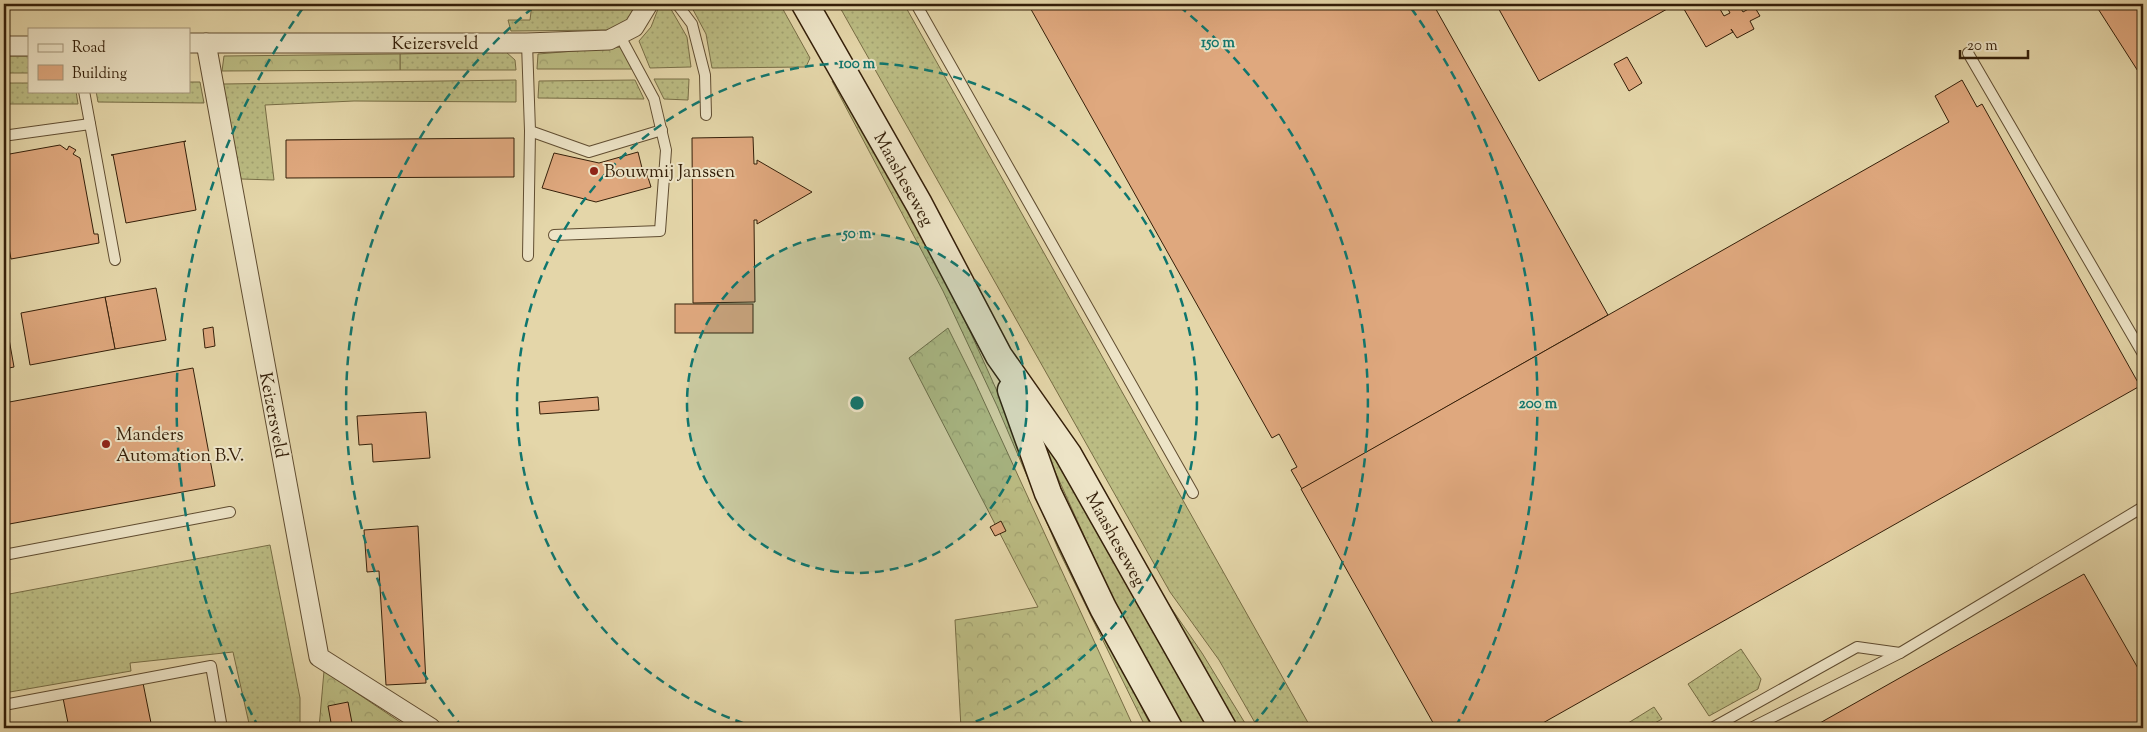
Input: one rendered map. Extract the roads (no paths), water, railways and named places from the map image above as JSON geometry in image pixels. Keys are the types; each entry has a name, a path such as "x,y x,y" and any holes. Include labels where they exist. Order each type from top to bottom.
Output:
{"main road":[{"name":"Maasheseweg","path":"805,4 919,204 999,356 1068,454 1223,728"},
{"name":"Maasheseweg","path":"999,356 1048,493 1103,608 1169,728"}],"street":[{"name":"Keizersveld","path":"431,728 318,657 197,43 527,43 609,40 634,28 648,4"},
{"path":"4,46 28,46"}],"lane":[{"path":"677,4 692,24 705,75 706,115"},
{"path":"916,4 1193,494"},
{"path":"554,235 660,231 666,150 662,130 654,99 620,36"},
{"path":"527,43 530,130 528,256"},
{"path":"1968,53 2143,354"},
{"path":"84,92 115,260"},
{"path":"10,135 90,124"},
{"path":"530,130 589,152 662,130"},
{"path":"1751,728 1900,653 2143,507"},
{"path":"4,555 230,512"},
{"path":"1712,728 1858,647 1900,653"},
{"path":"4,704 211,666 222,728"}],"place":[{"name":"Bouwmij Janssen","path":"594,171"},
{"name":"Manders Automation B.V.","path":"106,444"}]}
